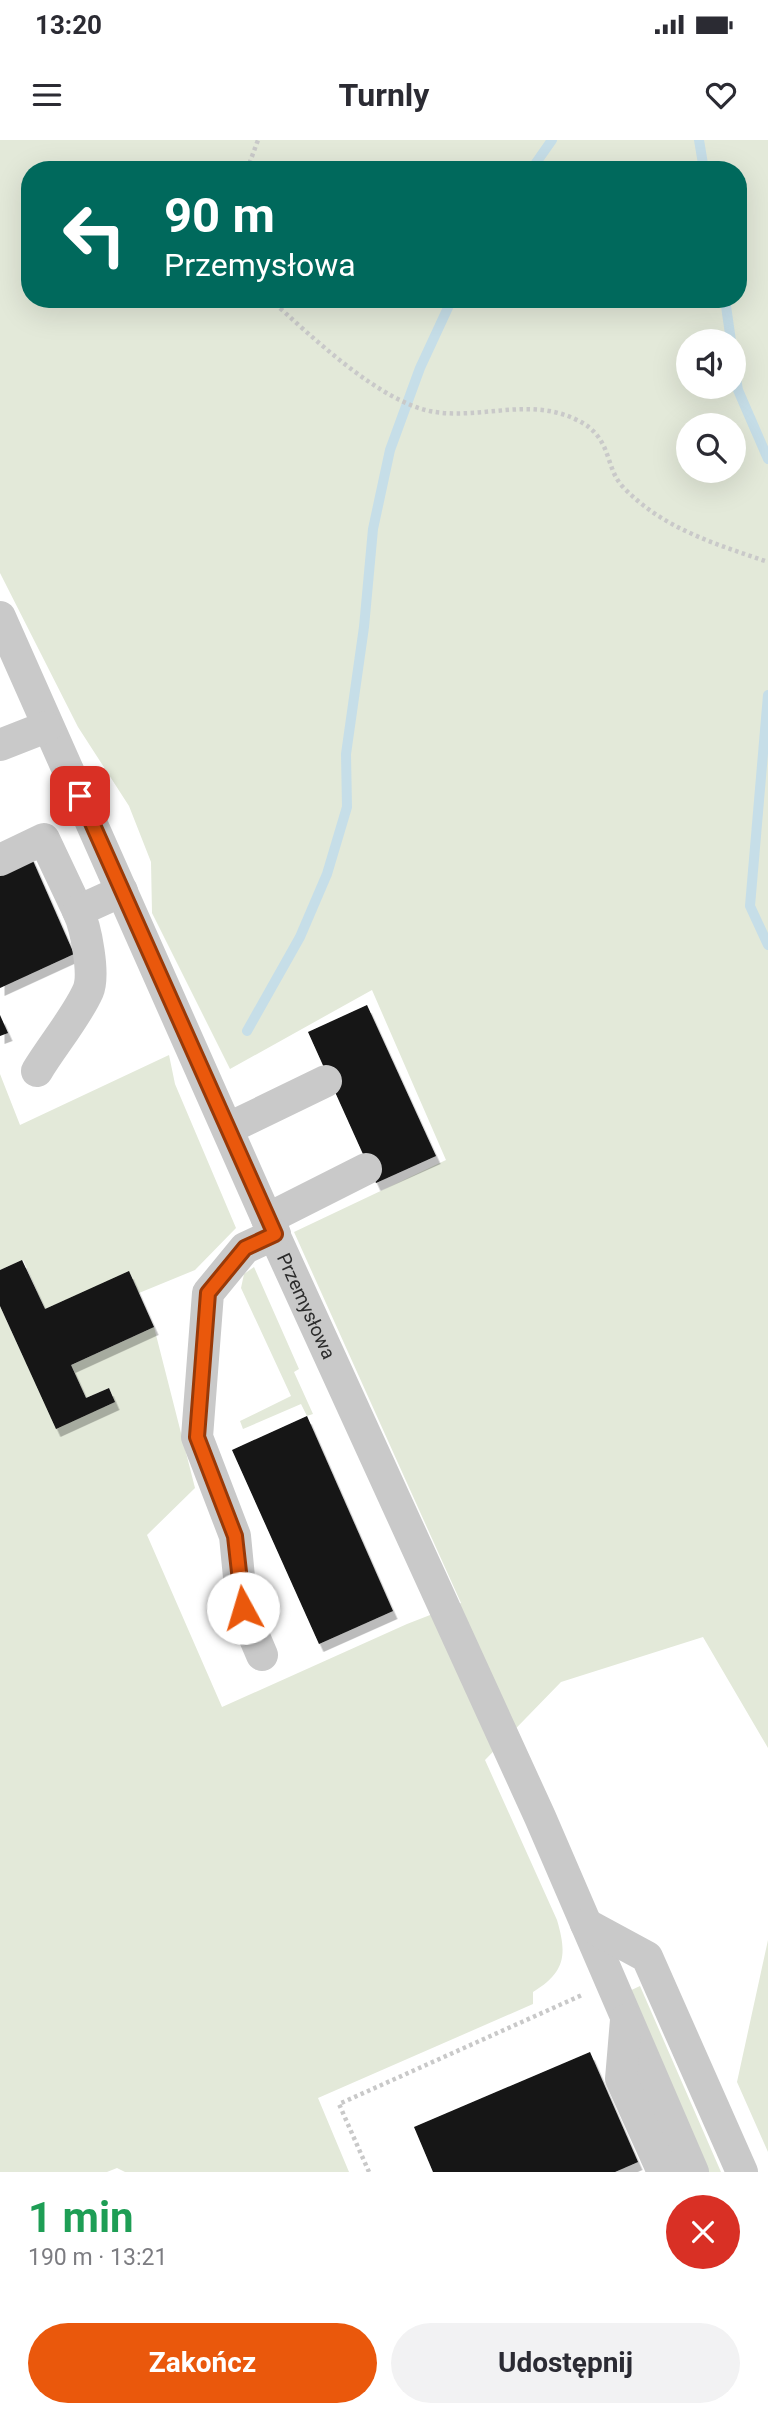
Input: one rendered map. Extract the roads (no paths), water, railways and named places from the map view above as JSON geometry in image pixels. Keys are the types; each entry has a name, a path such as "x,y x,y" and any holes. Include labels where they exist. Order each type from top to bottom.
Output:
{"lane":[{"name":"Przemysłowa","path":"0,617 46,727 449,1616 694,2172"},
{"path":"0,745 46,727"},
{"path":"0,860 44,839 83,921 90,968 89,990 37,1071"},
{"path":"78,911 122,891"},
{"path":"229,1128 326,1082"},
{"path":"262,1655 243,1608 235,1536 197,1437 208,1293 245,1248 271,1226 366,1169"},
{"path":"586,1924 647,1957 742,2172"},
{"path":"626,2015 621,2079 663,2172"}],"waterway":[{"path":"537,161 552,140"},
{"path":"699,140 702,161"},
{"path":"247,1031 300,937 327,874 347,807 346,754 364,627 373,529 390,450 420,368 448,308"},
{"path":"726,308 729,329"},
{"path":"742,399 768,459"},
{"path":"768,695 750,906 768,945"}]}
